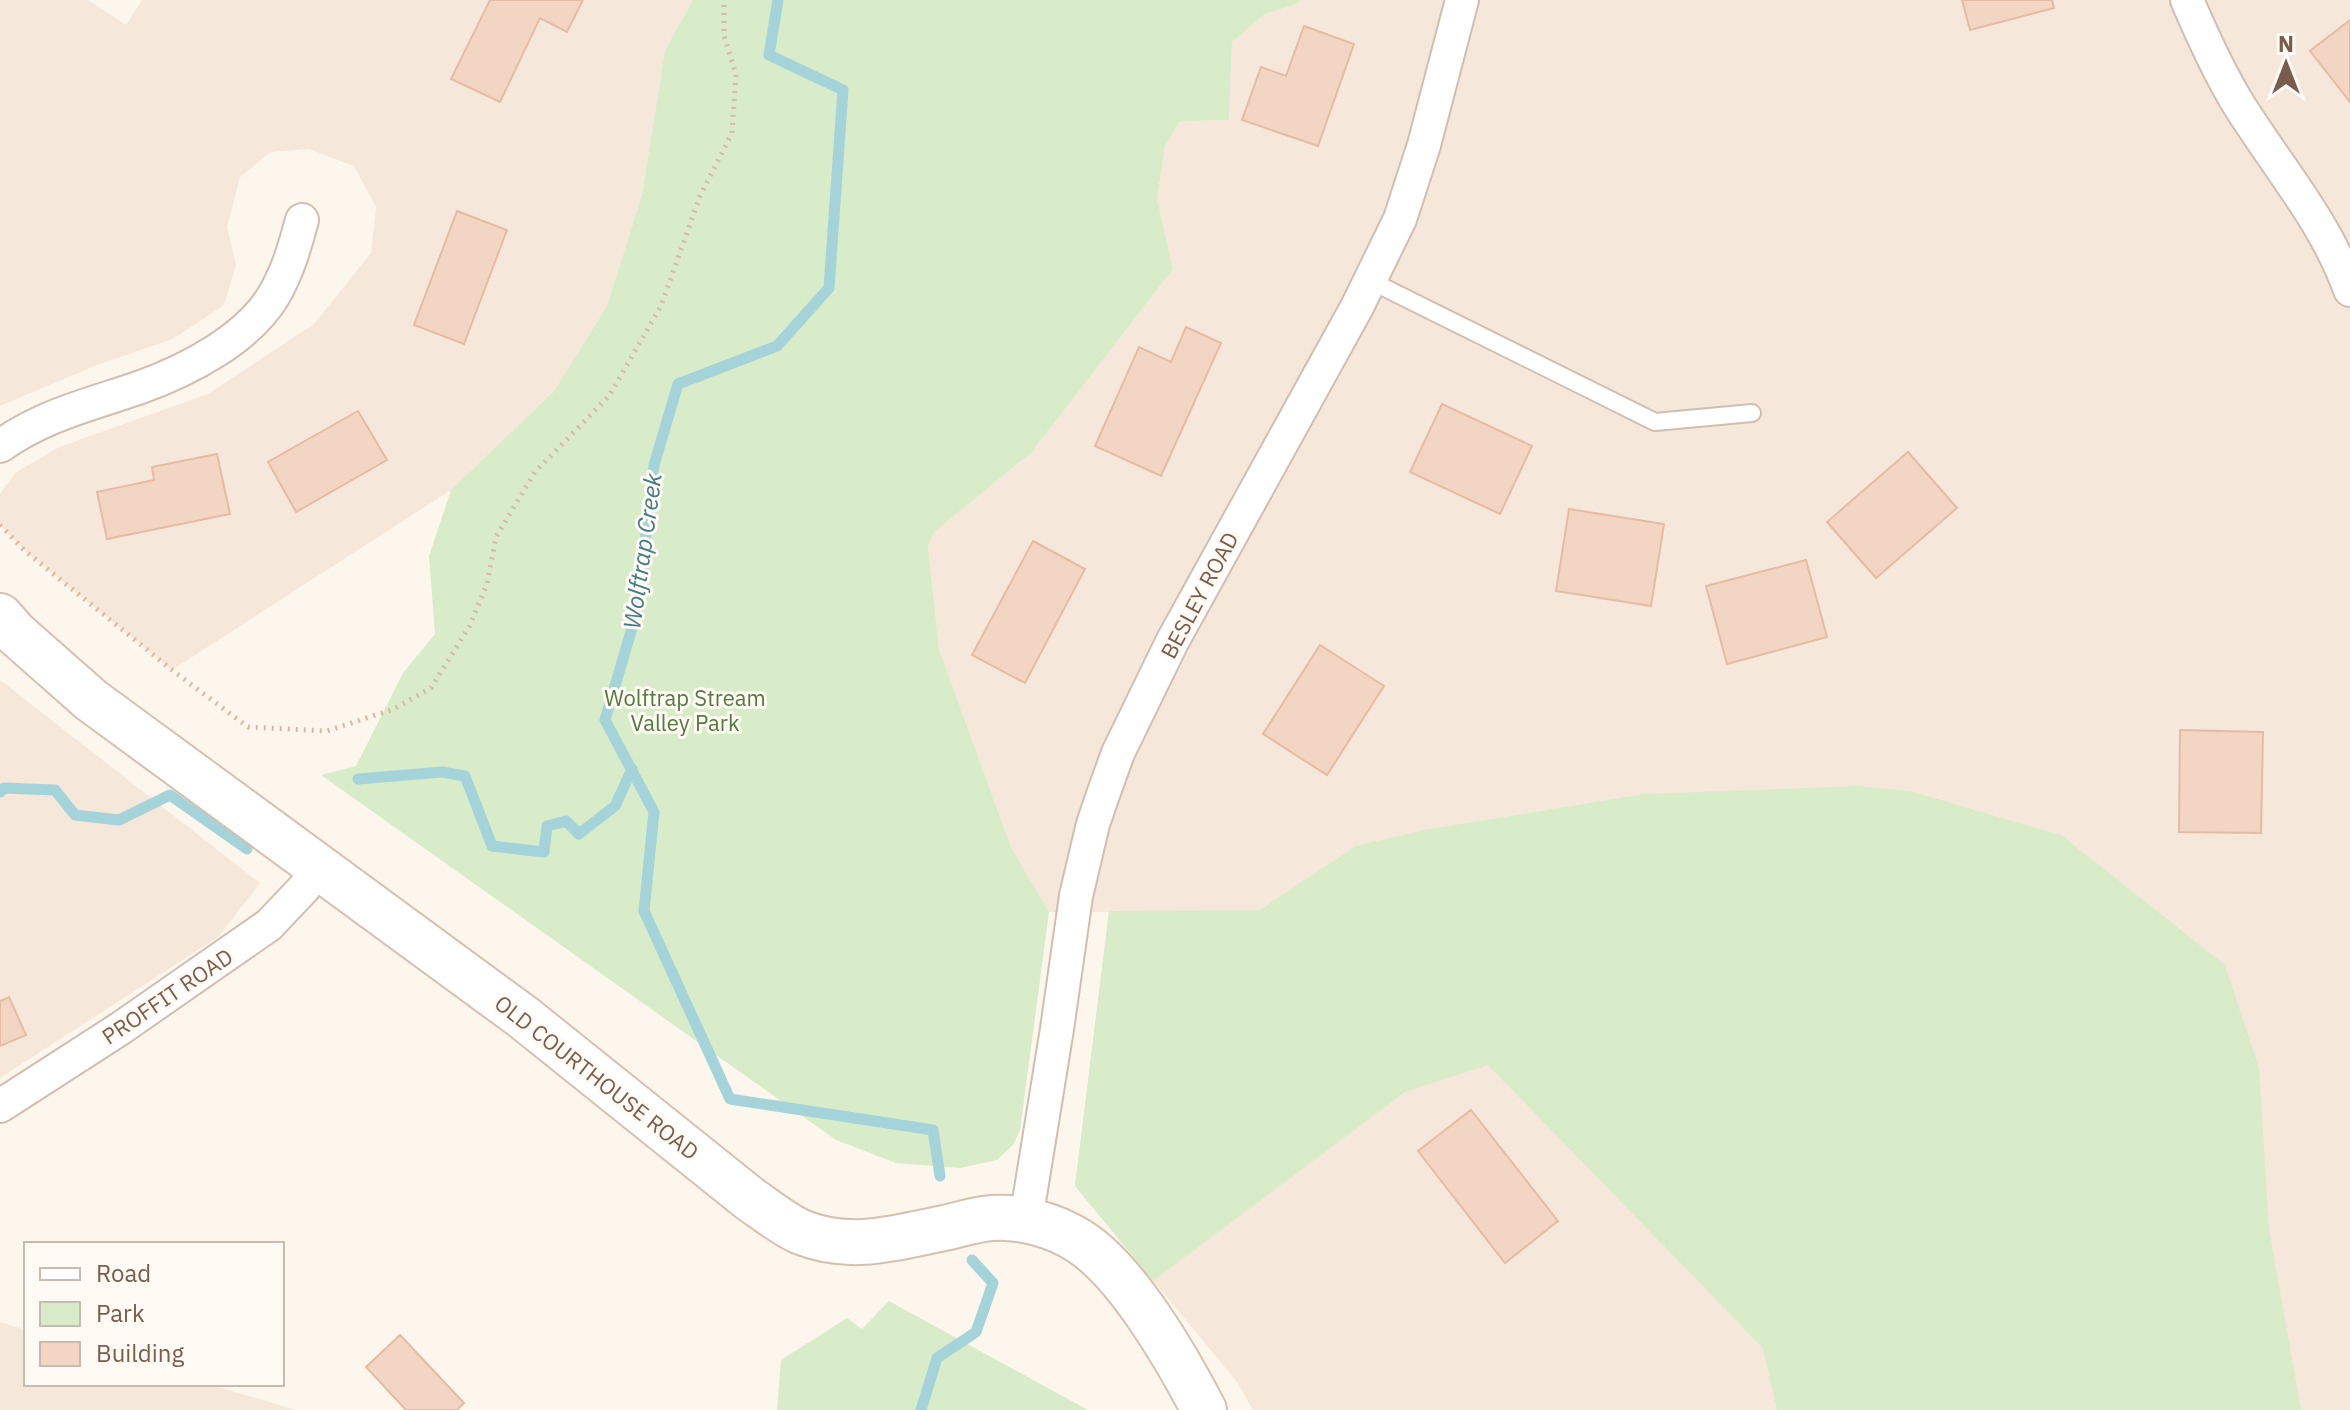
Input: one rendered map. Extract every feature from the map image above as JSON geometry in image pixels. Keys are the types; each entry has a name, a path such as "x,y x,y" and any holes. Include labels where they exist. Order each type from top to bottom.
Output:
{"street":[{"name":"BESLEY ROAD","path":"1026,1220 1076,896 1093,824 1105,789 1118,753 1172,642 1349,321 1400,219 1424,145 1462,0"},
{"path":"2187,0 2237,103 2314,217 2345,274 2350,290"},
{"path":"0,446 21,431 66,411 143,386 200,360 246,331 274,296 292,257 302,220"},
{"name":"OLD COURTHOUSE ROAD","path":"0,616 91,700 523,1017 750,1199 802,1232 838,1242 872,1243 991,1218 1026,1220 1046,1225 1079,1241 1110,1268 1149,1316 1204,1410"},
{"name":"PROFFIT ROAD","path":"0,1106 121,1028 269,925 319,868"}],"lane":[{"path":"1369,280 1655,422 1752,413"}],"path":[{"path":"0,525 25,551 248,727 327,731 394,709 431,688 469,627 487,584 496,537 535,472 609,396 661,306 700,196 732,133 736,74 724,36 724,0"}],"shaded area":[{"path":"0,0 88,0 126,25 142,0 693,0 665,50 642,195 607,306 554,391 451,490 172,670 25,551 0,525 0,494 15,473 59,447 208,394 314,324 371,253 376,207 354,166 309,149 271,152 240,177 227,227 236,265 224,305 173,339 97,365 0,406"},
{"path":"1301,0 2350,0 2350,1410 1253,1410 1237,1382 1075,1186 1109,912 1049,912 1011,847 939,649 928,547 933,533 1031,453 1173,269 1157,199 1165,146 1180,121 1229,120 1232,42 1265,14"},
{"path":"0,680 260,883 218,937 0,1078"},
{"path":"0,1322 24,1329 24,1386 215,1386 296,1410 0,1410"}],"green space":[{"name":"Wolftrap Stream Valley Park","path":"693,0 1301,0 1265,14 1232,42 1229,120 1180,121 1165,146 1157,199 1173,269 1031,453 933,533 928,547 939,649 1011,847 1049,912 1020,1130 1013,1145 997,1160 960,1168 896,1163 836,1140 321,775 356,766 403,673 435,634 429,556 451,490 554,391 607,306 642,195 665,50"},
{"path":"1858,786 1910,791 2061,835 2225,965 2259,1068 2269,1229 2301,1410 1777,1410 1763,1348 1488,1065 1405,1092 1153,1281 1075,1186 1109,911 1260,910 1356,846 1424,830 1645,794"},
{"path":"889,1301 1088,1410 777,1410 781,1360 847,1318 862,1329"}],"building":[{"path":"490,0 583,0 567,32 540,18 500,102 451,79"},
{"path":"1962,0 2052,0 2054,8 1970,30"},
{"path":"2350,20 2350,102 2310,51"},
{"path":"1304,26 1354,44 1318,146 1242,120 1261,67 1286,76"},
{"path":"457,211 507,230 464,344 414,325"},
{"path":"1186,327 1221,343 1161,476 1095,446 1139,347 1171,362"},
{"path":"1442,404 1532,446 1500,514 1410,472"},
{"path":"358,411 387,460 296,512 268,462"},
{"path":"1908,452 1957,508 1876,578 1827,522"},
{"path":"217,454 230,514 107,539 97,492 154,480 152,467"},
{"path":"1569,509 1664,524 1651,606 1556,591"},
{"path":"1033,541 1085,569 1025,683 972,655"},
{"path":"1806,560 1827,637 1727,664 1706,586"},
{"path":"1320,645 1384,686 1327,775 1263,734"},
{"path":"2180,730 2263,732 2261,833 2179,832"},
{"path":"9,997 26,1035 0,1046 0,1001"},
{"path":"1471,1110 1558,1221 1505,1263 1418,1151"},
{"path":"400,1335 464,1403 457,1410 406,1410 366,1367"}],"waterway":[{"name":"Wolftrap Creek","path":"778,0 769,55 843,90 829,288 777,346 678,384 654,465 637,611 605,720 654,812 644,911 730,1099 933,1130 940,1176"},
{"path":"358,779 442,772 465,776 492,846 544,852 547,826 566,821 579,834 615,806 632,769"},
{"path":"0,792 4,788 55,790 75,815 119,820 170,795 247,849"},
{"name":"Wolftrap Creek","path":"921,1410 937,1358 976,1332 993,1283 972,1260"}]}
